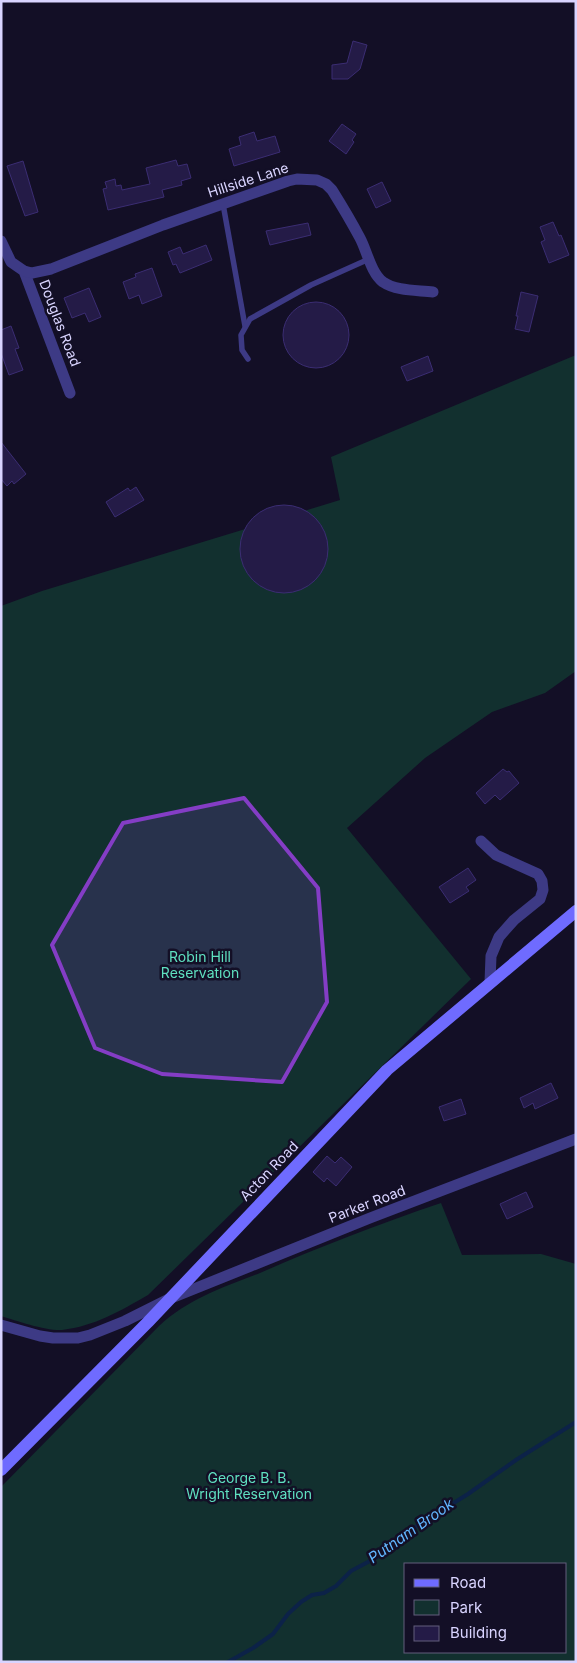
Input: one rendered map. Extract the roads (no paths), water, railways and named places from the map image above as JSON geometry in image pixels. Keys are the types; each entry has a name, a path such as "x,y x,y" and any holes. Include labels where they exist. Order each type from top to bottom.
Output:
{"main road":[{"name":"Acton Road","path":"1,1470 169,1299 388,1070 576,911"}],"street":[{"name":"Hillside Lane","path":"24,272 51,269 163,226 297,179 317,180 326,184 332,190 360,238 378,276 392,286 433,292"},
{"name":"Douglas Road","path":"1,242 11,262 24,272 70,393"},
{"path":"481,841 496,855 538,874 543,890 540,899 514,920 499,937 491,956 490,982"},
{"name":"Parker Road","path":"1,1325 40,1336 65,1339 78,1338 111,1327 169,1299 370,1218 576,1139"}],"lane":[{"path":"224,204 245,326"},
{"path":"248,359 242,350 241,335 250,319 311,285 370,259"}],"waterway":[{"name":"Putnam Brook","path":"228,1662 273,1634 288,1614 301,1602 312,1595 324,1593 336,1586 351,1571 383,1554 401,1536 576,1422"}],"park label":[{"name":"Robin Hill Reservation","path":"200,966"},
{"name":"George B. B. Wright Reservation","path":"249,1486"}]}
